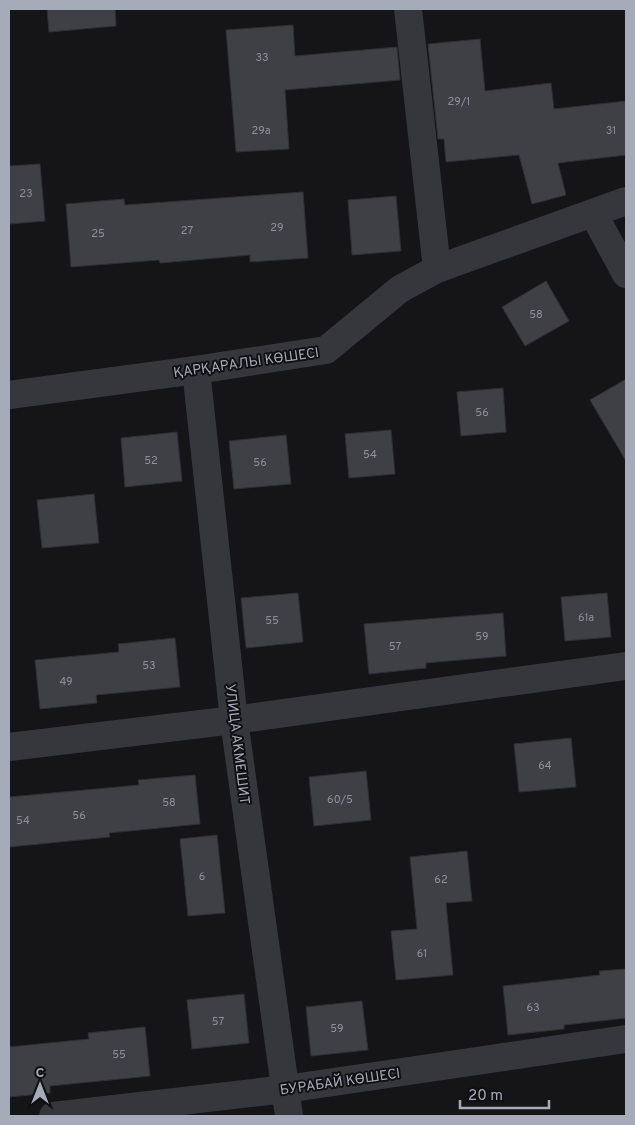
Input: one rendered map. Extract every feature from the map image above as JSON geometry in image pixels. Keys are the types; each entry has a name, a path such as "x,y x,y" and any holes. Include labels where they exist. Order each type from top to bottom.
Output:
{"street":[{"path":"408,9 437,269"},
{"name":"ҚАРҚАРАЛЫ КӨШЕСІ","path":"9,394 196,370 326,350 400,289 437,269 626,201"},
{"path":"593,213 626,274"},
{"name":"УЛИЦА АКМЕШИТ","path":"196,370 234,720 289,1116"},
{"path":"9,747 234,720 626,666"},
{"name":"БУРАБАЙ КӨШЕСІ","path":"53,1116 286,1089 626,1039"}],"building":[{"path":"47,9 115,9 116,26 49,32"},
{"path":"293,25 295,56 397,47 400,80 285,90 289,149 236,152 226,30"},
{"path":"480,39 485,91 551,83 554,109 626,101 626,155 558,163 566,195 532,204 519,155 446,162 444,139 438,139 428,44"},
{"path":"40,164 45,221 9,224 9,166"},
{"path":"303,192 308,258 250,262 250,255 160,263 159,260 71,267 66,204 124,199 125,205"},
{"path":"396,196 401,251 352,255 348,200"},
{"path":"546,281 569,321 525,346 502,307"},
{"path":"626,379 626,461 590,400"},
{"path":"503,388 506,432 461,436 457,392"},
{"path":"391,430 395,474 349,478 345,434"},
{"path":"177,432 182,481 125,487 121,438"},
{"path":"286,435 291,484 234,489 229,441"},
{"path":"94,494 99,543 42,548 37,500"},
{"path":"298,593 303,642 246,648 241,598"},
{"path":"607,593 611,637 565,641 561,597"},
{"path":"503,613 506,656 426,663 426,668 369,674 364,624"},
{"path":"175,638 180,687 96,695 97,703 40,709 35,660 119,652 118,644"},
{"path":"571,738 576,787 519,792 514,744"},
{"path":"366,771 371,820 314,826 309,777"},
{"path":"195,775 200,824 109,833 110,837 9,847 9,797 139,785 138,780"},
{"path":"217,835 225,913 188,916 180,839"},
{"path":"467,851 472,901 446,903 453,975 396,980 391,931 417,929 410,857"},
{"path":"626,969 626,1018 564,1025 564,1029 508,1035 503,986 600,975 599,971"},
{"path":"244,994 249,1043 192,1049 187,1000"},
{"path":"362,1001 368,1050 311,1056 306,1007"},
{"path":"145,1027 150,1076 50,1086 50,1093 9,1097 9,1047 89,1039 88,1033"}]}
